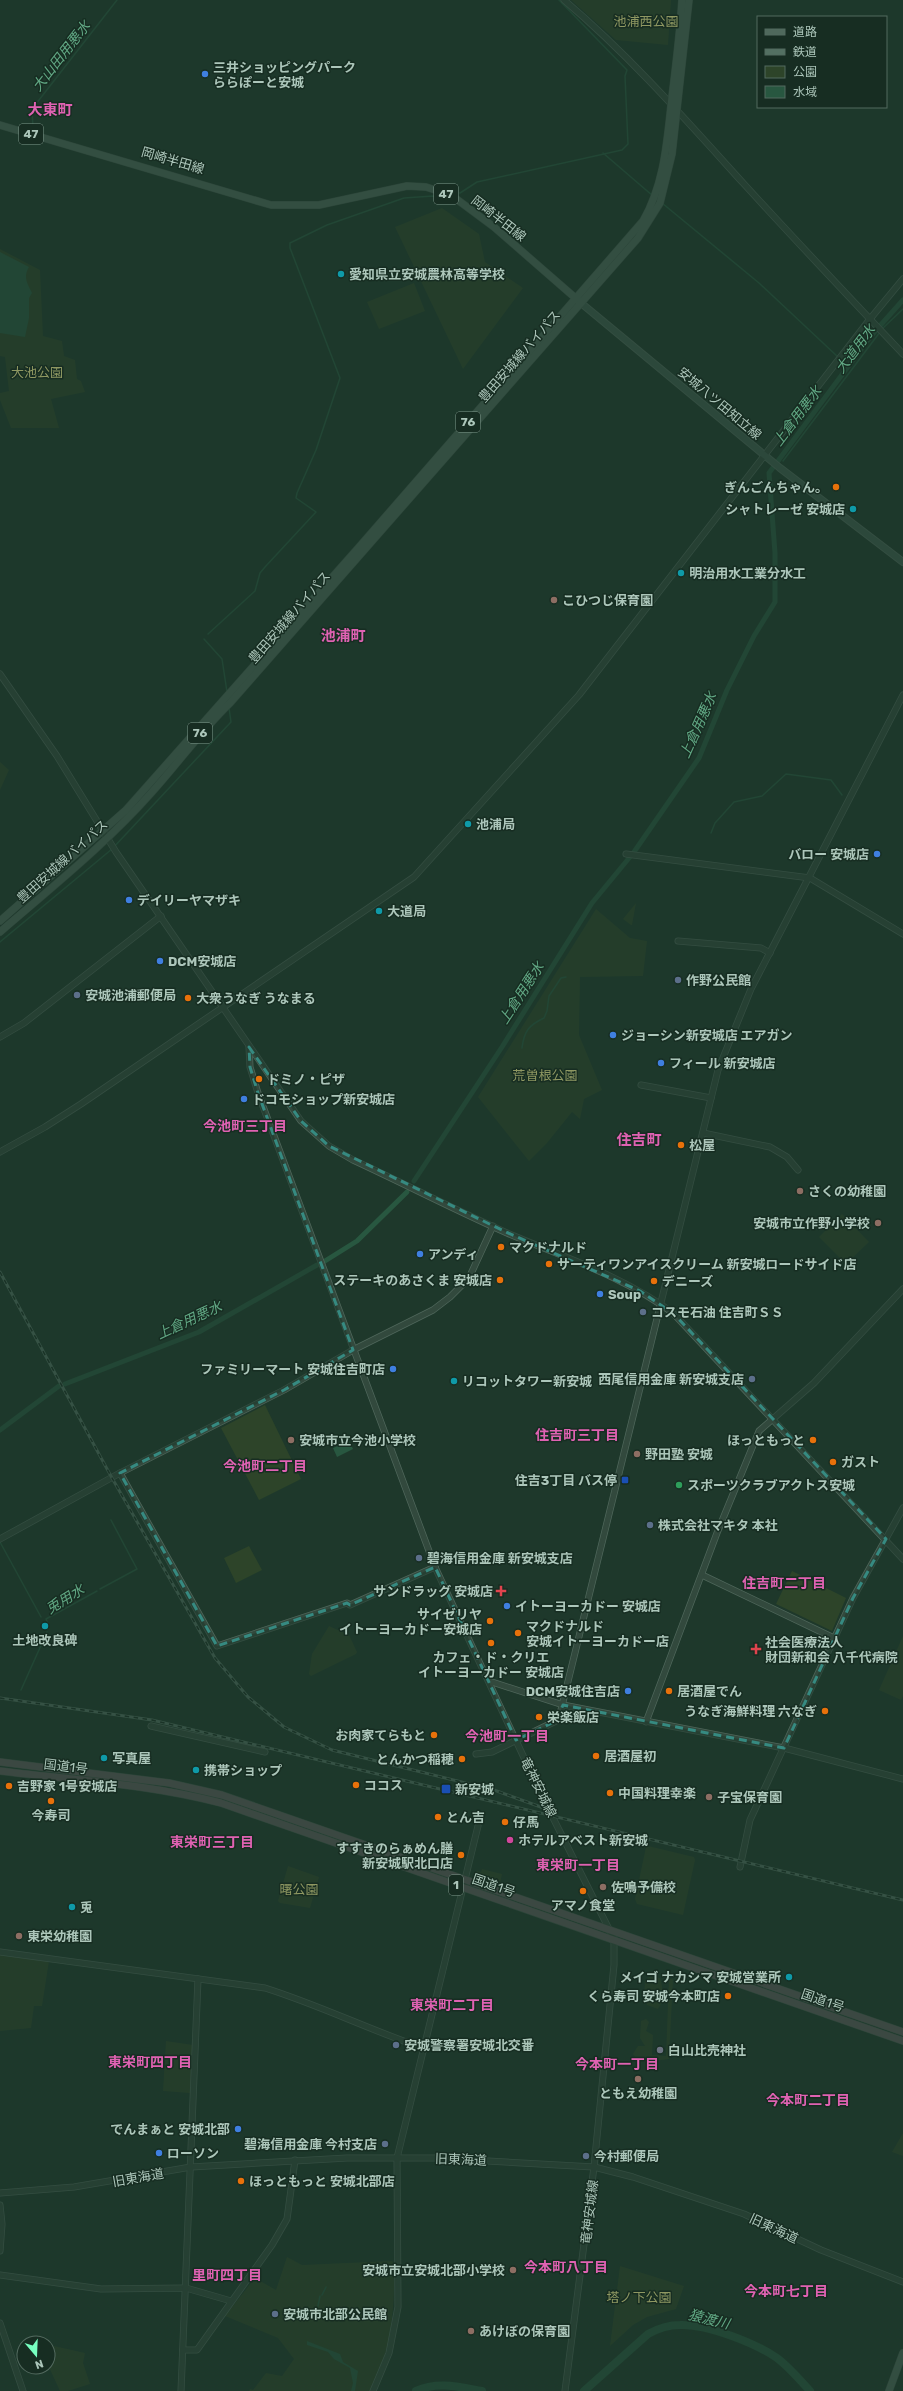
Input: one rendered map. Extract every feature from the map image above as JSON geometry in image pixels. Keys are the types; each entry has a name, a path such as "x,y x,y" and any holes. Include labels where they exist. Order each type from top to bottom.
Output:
{"highway":[{"name":"国道1号","path":"0,1762 147,1780 205,1790 464,1878 903,2032"},
{"name":"国道1号","path":"0,1771 192,1795 294,1827 903,2041"}],"main road":[{"path":"682,0 682,34"},
{"path":"579,301 638,238 660,203 672,154 682,34 688,0"},
{"name":"岡崎半田線","path":"0,125 275,205 320,205 407,186 426,187 451,195 483,219 579,301"},
{"name":"安城八ツ田知立線","path":"579,301 780,468 903,562"},
{"name":"豊田安城線バイパス","path":"0,921 107,833 152,792 208,724 230,703 579,301"},
{"name":"豊田安城線バイパス","path":"0,932 78,866 107,833"},
{"path":"889,2391 903,2354"}],"street":[{"path":"564,0 608,38 675,107 794,239 903,354"},
{"path":"0,1152 45,1128 414,877 579,695 870,319 903,279"},
{"path":"0,674 107,833 116,852 301,1121 329,1146 353,1160 493,1226 594,1270 660,1303 674,1314 903,1559"},
{"path":"476,1754 492,1752 556,1721 563,1705 711,1098 730,1038 770,953 903,695"},
{"path":"626,854 632,856 810,878 903,934"},
{"path":"0,1037 24,1023 161,916"},
{"path":"678,941 761,948 770,953"},
{"name":"竜神安城線","path":"249,1047 250,1067 258,1093 435,1567 489,1681 498,1704 614,1939 614,1966 594,2167 565,2389"},
{"path":"641,1085 711,1098"},
{"path":"703,1133 770,1147 787,1157 798,1170"},
{"path":"0,1539 120,1473 284,1390 353,1350 433,1310 450,1297 469,1278 493,1226"},
{"path":"646,1722 759,1431 814,1383 903,1288"},
{"path":"120,1473 217,1646 311,1616 346,1603 350,1605 435,1567"},
{"path":"740,1866 750,1820 853,1598 903,1508"},
{"path":"702,1575 834,1638"},
{"path":"489,1681 563,1705 784,1748 903,1780"},
{"path":"151,1726 265,1752"},
{"path":"373,2391 389,2353 398,2307 397,2158 464,1878 478,1826"},
{"path":"0,1952 265,1988 294,1997 383,2034 423,2048"},
{"path":"181,2391 198,1979"},
{"name":"旧東海道","path":"0,2193 82,2186 191,2167 295,2160 397,2158 495,2160 594,2167 633,2177 744,2214 821,2250 903,2282"},
{"path":"183,2350 197,2350 272,2245 287,2218 295,2160"},
{"path":"0,2205 2,2224 0,2251"},
{"path":"0,2275 101,2288 186,2288 231,2301"},
{"path":"0,2323 23,2391"}],"highlighted area":[{"path":"249,1047 301,1121 329,1146 506,1232 640,1291 674,1314 886,1539 853,1598 784,1748 563,1705 556,1721 516,1740 435,1567 350,1605 347,1603 217,1646 120,1473 284,1390 353,1350 258,1093 250,1067"}],"green space":[{"name":"池浦西公園","path":"571,0 671,0 668,45 616,40"},
{"path":"442,208 479,234 485,262 523,288 463,369 395,227"},
{"name":"大池公園","path":"0,249 40,270 43,336 62,341 64,356 75,360 77,379 81,381 85,392 51,399 59,428 11,428 0,400 0,393 9,391 5,357 0,356"},
{"path":"414,283 425,311 379,329 367,302"},
{"path":"0,762 9,770 0,790"},
{"path":"636,903 632,925 631,925 623,919"},
{"name":"荒曽根公園","path":"596,909 630,938 647,941 643,976 580,977 579,1035 602,1090 584,1099 580,1119 572,1112 547,1143 529,1161 478,1097"},
{"path":"842,1214 869,1242 846,1264 819,1237"},
{"path":"265,1405 301,1479 259,1500 221,1428"},
{"path":"249,1546 262,1570 236,1583 224,1558"},
{"path":"792,1571 846,1598 832,1631 776,1604"},
{"path":"329,1626 349,1635 357,1652 356,1654 311,1676 309,1674 312,1654"},
{"path":"903,1636 903,1696 901,1700 879,1690"},
{"path":"648,1846 694,1857 695,1860 683,1915 637,1904 635,1899 646,1847"},
{"name":"曙公園","path":"288,1866 319,1877 310,1908 280,1903 278,1901"},
{"path":"482,1869 502,1874 500,1883 478,1874 476,1871 481,1872"},
{"path":"0,1954 49,1961 42,2006 34,2006 31,2028 0,2031"},
{"path":"649,1977 660,1978 663,1994 662,2001 658,2009 647,2005 644,1997 645,1981"},
{"path":"669,1979 673,1979 669,2059 647,2062 637,2060 633,2054 638,2046 645,2046 640,2038 641,2021 646,2019 649,2022 646,2031 653,2035 652,2055 666,2056"},
{"path":"166,2041 193,2045 190,2093 163,2091"},
{"path":"903,2133 903,2156 892,2152"},
{"path":"287,2257 302,2265 392,2261 394,2263 393,2312 388,2345 370,2391 249,2391 250,2389 253,2390 266,2373 282,2376 294,2359 278,2338 225,2316 255,2278 276,2290"},
{"name":"塔ノ下公園","path":"620,2266 684,2286 676,2309 647,2317 633,2325 610,2346"},
{"path":"56,2346 85,2353 83,2363 90,2384 68,2391 60,2391 53,2375 56,2375"}],"water":[{"path":"0,252 29,267 26,277 32,293 29,298 29,318 25,337 0,333"},
{"path":"349,1441 353,1449 337,1457 333,1448"},
{"path":"307,2341 340,2354 343,2362 358,2371 355,2391 351,2391 353,2383 350,2368 334,2359 328,2352 307,2345"}],"waterway":[{"name":"大山田用悪水","path":"33,128 32,109 117,0"},
{"path":"460,193 477,182 622,150 628,144 625,76 627,70 559,0"},
{"path":"603,153 653,196"},
{"path":"208,634 255,591 260,573 316,512 296,498 316,450 340,378 290,248 290,243 327,225 404,198 433,196 449,199"},
{"path":"662,203 759,283 838,357"},
{"name":"上倉用悪水","path":"414,1181 502,1047 592,903 634,852 699,758 727,690 754,636 775,602 775,553 769,473 870,337 903,300"},
{"name":"大道用水","path":"783,461 883,328 903,309"},
{"path":"204,639 222,659 227,692"},
{"path":"0,942 112,849 231,722 229,708"},
{"path":"711,833 715,823 734,802 762,796 786,774 831,780 842,795"},
{"path":"522,1048 524,1037 528,1029 544,1018 547,1011 549,996 561,978 566,977"},
{"name":"上倉用悪水","path":"325,1261 357,1241 407,1192"},
{"name":"上倉用悪水","path":"65,1384 199,1332 317,1265"},
{"name":"上倉用悪水","path":"0,1430 59,1386"},
{"name":"兎用水","path":"100,1589 137,1569 111,1520"},
{"path":"0,1542 41,1617"},
{"name":"兎用水","path":"49,1626 46,1619 97,1591"},
{"name":"兎用水","path":"21,1690 47,1632"},
{"path":"322,2295 326,2287"},
{"path":"318,2306 320,2296"},
{"path":"319,2317 320,2309"},
{"name":"猿渡川","path":"584,2391 648,2334 655,2330 680,2325 717,2331 768,2352 777,2358 810,2391"},
{"name":"猿渡川","path":"416,2391 432,2386 449,2386 482,2391"}],"railway":[{"path":"0,1272 112,1478 215,1658 248,1697 284,1727 332,1750 494,1790 549,1810"},
{"path":"0,1698 152,1720 903,1900"}],"place":[{"name":"三井ショッピングパーク ららぽーと安城","path":"205,74"},
{"name":"愛知県立安城農林高等学校","path":"341,274"},
{"name":"ぎんごんちゃん。","path":"836,487"},
{"name":"シャトレーゼ 安城店","path":"853,509"},
{"name":"明治用水工業分水工","path":"681,573"},
{"name":"こひつじ保育園","path":"554,600"},
{"name":"池浦局","path":"468,824"},
{"name":"バロー 安城店","path":"877,854"},
{"name":"デイリーヤマザキ","path":"129,900"},
{"name":"大道局","path":"379,911"},
{"name":"DCM安城店","path":"160,961"},
{"name":"作野公民館","path":"678,980"},
{"name":"安城池浦郵便局","path":"77,995"},
{"name":"大衆うなぎ うなまる","path":"188,998"},
{"name":"ジョーシン新安城店 エアガン","path":"613,1035"},
{"name":"フィール 新安城店","path":"661,1063"},
{"name":"ドミノ・ピザ","path":"259,1079"},
{"name":"ドコモショップ新安城店","path":"244,1099"},
{"name":"松屋","path":"681,1145"},
{"name":"さくの幼稚園","path":"800,1191"},
{"name":"安城市立作野小学校","path":"878,1223"},
{"name":"マクドナルド","path":"501,1247"},
{"name":"アンディ","path":"420,1254"},
{"name":"サーティワンアイスクリーム 新安城ロードサイド店","path":"549,1264"},
{"name":"ステーキのあさくま 安城店","path":"500,1280"},
{"name":"デニーズ","path":"654,1281"},
{"name":"Soup","path":"600,1294"},
{"name":"コスモ石油 住吉町ＳＳ","path":"643,1312"},
{"name":"ファミリーマート 安城住吉町店","path":"393,1369"},
{"name":"西尾信用金庫 新安城支店","path":"752,1379"},
{"name":"リコットタワー新安城","path":"454,1381"},
{"name":"安城市立今池小学校","path":"291,1440"},
{"name":"ほっともっと","path":"813,1440"},
{"name":"野田塾 安城","path":"637,1454"},
{"name":"ガスト","path":"833,1462"},
{"name":"住吉3丁目 バス停","path":"625,1480"},
{"name":"スポーツクラブアクトス安城","path":"679,1485"},
{"name":"株式会社マキタ 本社","path":"650,1525"},
{"name":"碧海信用金庫 新安城支店","path":"419,1558"},
{"name":"サンドラッグ 安城店","path":"501,1591"},
{"name":"イトーヨーカドー 安城店","path":"507,1606"},
{"name":"サイゼリヤ イトーヨーカドー安城店","path":"490,1621"},
{"name":"土地改良碑","path":"45,1626"},
{"name":"マクドナルド 安城イトーヨーカドー店","path":"518,1633"},
{"name":"カフェ・ド・クリエ イトーヨーカドー 安城店","path":"491,1643"},
{"name":"社会医療法人 財団新和会 八千代病院","path":"756,1649"},
{"name":"DCM安城住吉店","path":"628,1691"},
{"name":"居酒屋でん","path":"669,1691"},
{"name":"うなぎ海鮮料理 六なぎ","path":"825,1711"},
{"name":"栄楽飯店","path":"539,1717"},
{"name":"お肉家てらもと","path":"434,1735"},
{"name":"居酒屋初","path":"596,1756"},
{"name":"写真屋","path":"104,1758"},
{"name":"とんかつ稲穂","path":"462,1759"},
{"name":"携帯ショップ","path":"196,1770"},
{"name":"ココス","path":"356,1785"},
{"name":"吉野家 1号安城店","path":"9,1786"},
{"name":"新安城","path":"446,1789"},
{"name":"中国料理幸楽","path":"610,1793"},
{"name":"子宝保育園","path":"709,1797"},
{"name":"今寿司","path":"51,1801"},
{"name":"とん吉","path":"438,1817"},
{"name":"仔馬","path":"505,1822"},
{"name":"ホテルアベスト新安城","path":"510,1840"},
{"name":"すすきのらぁめん膳 新安城駅北口店","path":"461,1855"},
{"name":"佐鳴予備校","path":"603,1887"},
{"name":"アマノ食堂","path":"583,1891"},
{"name":"兎","path":"72,1907"},
{"name":"東栄幼稚園","path":"19,1936"},
{"name":"メイゴ ナカシマ 安城営業所","path":"789,1977"},
{"name":"くら寿司 安城今本町店","path":"728,1996"},
{"name":"安城警察署安城北交番","path":"396,2045"},
{"name":"白山比売神社","path":"660,2050"},
{"name":"ともえ幼稚園","path":"638,2079"},
{"name":"でんまぁと 安城北部","path":"238,2129"},
{"name":"碧海信用金庫 今村支店","path":"385,2144"},
{"name":"ローソン","path":"159,2153"},
{"name":"今村郵便局","path":"586,2156"},
{"name":"ほっともっと 安城北部店","path":"241,2181"},
{"name":"安城市立安城北部小学校","path":"513,2270"},
{"name":"安城市北部公民館","path":"275,2314"},
{"name":"あけぼの保育園","path":"471,2331"}],"district":[{"name":"大東町","path":"50,110"},
{"name":"池浦町","path":"343,636"},
{"name":"今池町三丁目","path":"245,1126"},
{"name":"住吉町","path":"639,1140"},
{"name":"住吉町三丁目","path":"577,1435"},
{"name":"今池町二丁目","path":"265,1466"},
{"name":"住吉町二丁目","path":"784,1583"},
{"name":"今池町一丁目","path":"507,1736"},
{"name":"東栄町三丁目","path":"212,1842"},
{"name":"東栄町一丁目","path":"578,1865"},
{"name":"東栄町二丁目","path":"452,2005"},
{"name":"東栄町四丁目","path":"150,2062"},
{"name":"今本町一丁目","path":"617,2064"},
{"name":"今本町二丁目","path":"808,2100"},
{"name":"今本町八丁目","path":"566,2267"},
{"name":"里町四丁目","path":"227,2275"},
{"name":"今本町七丁目","path":"786,2291"}]}
